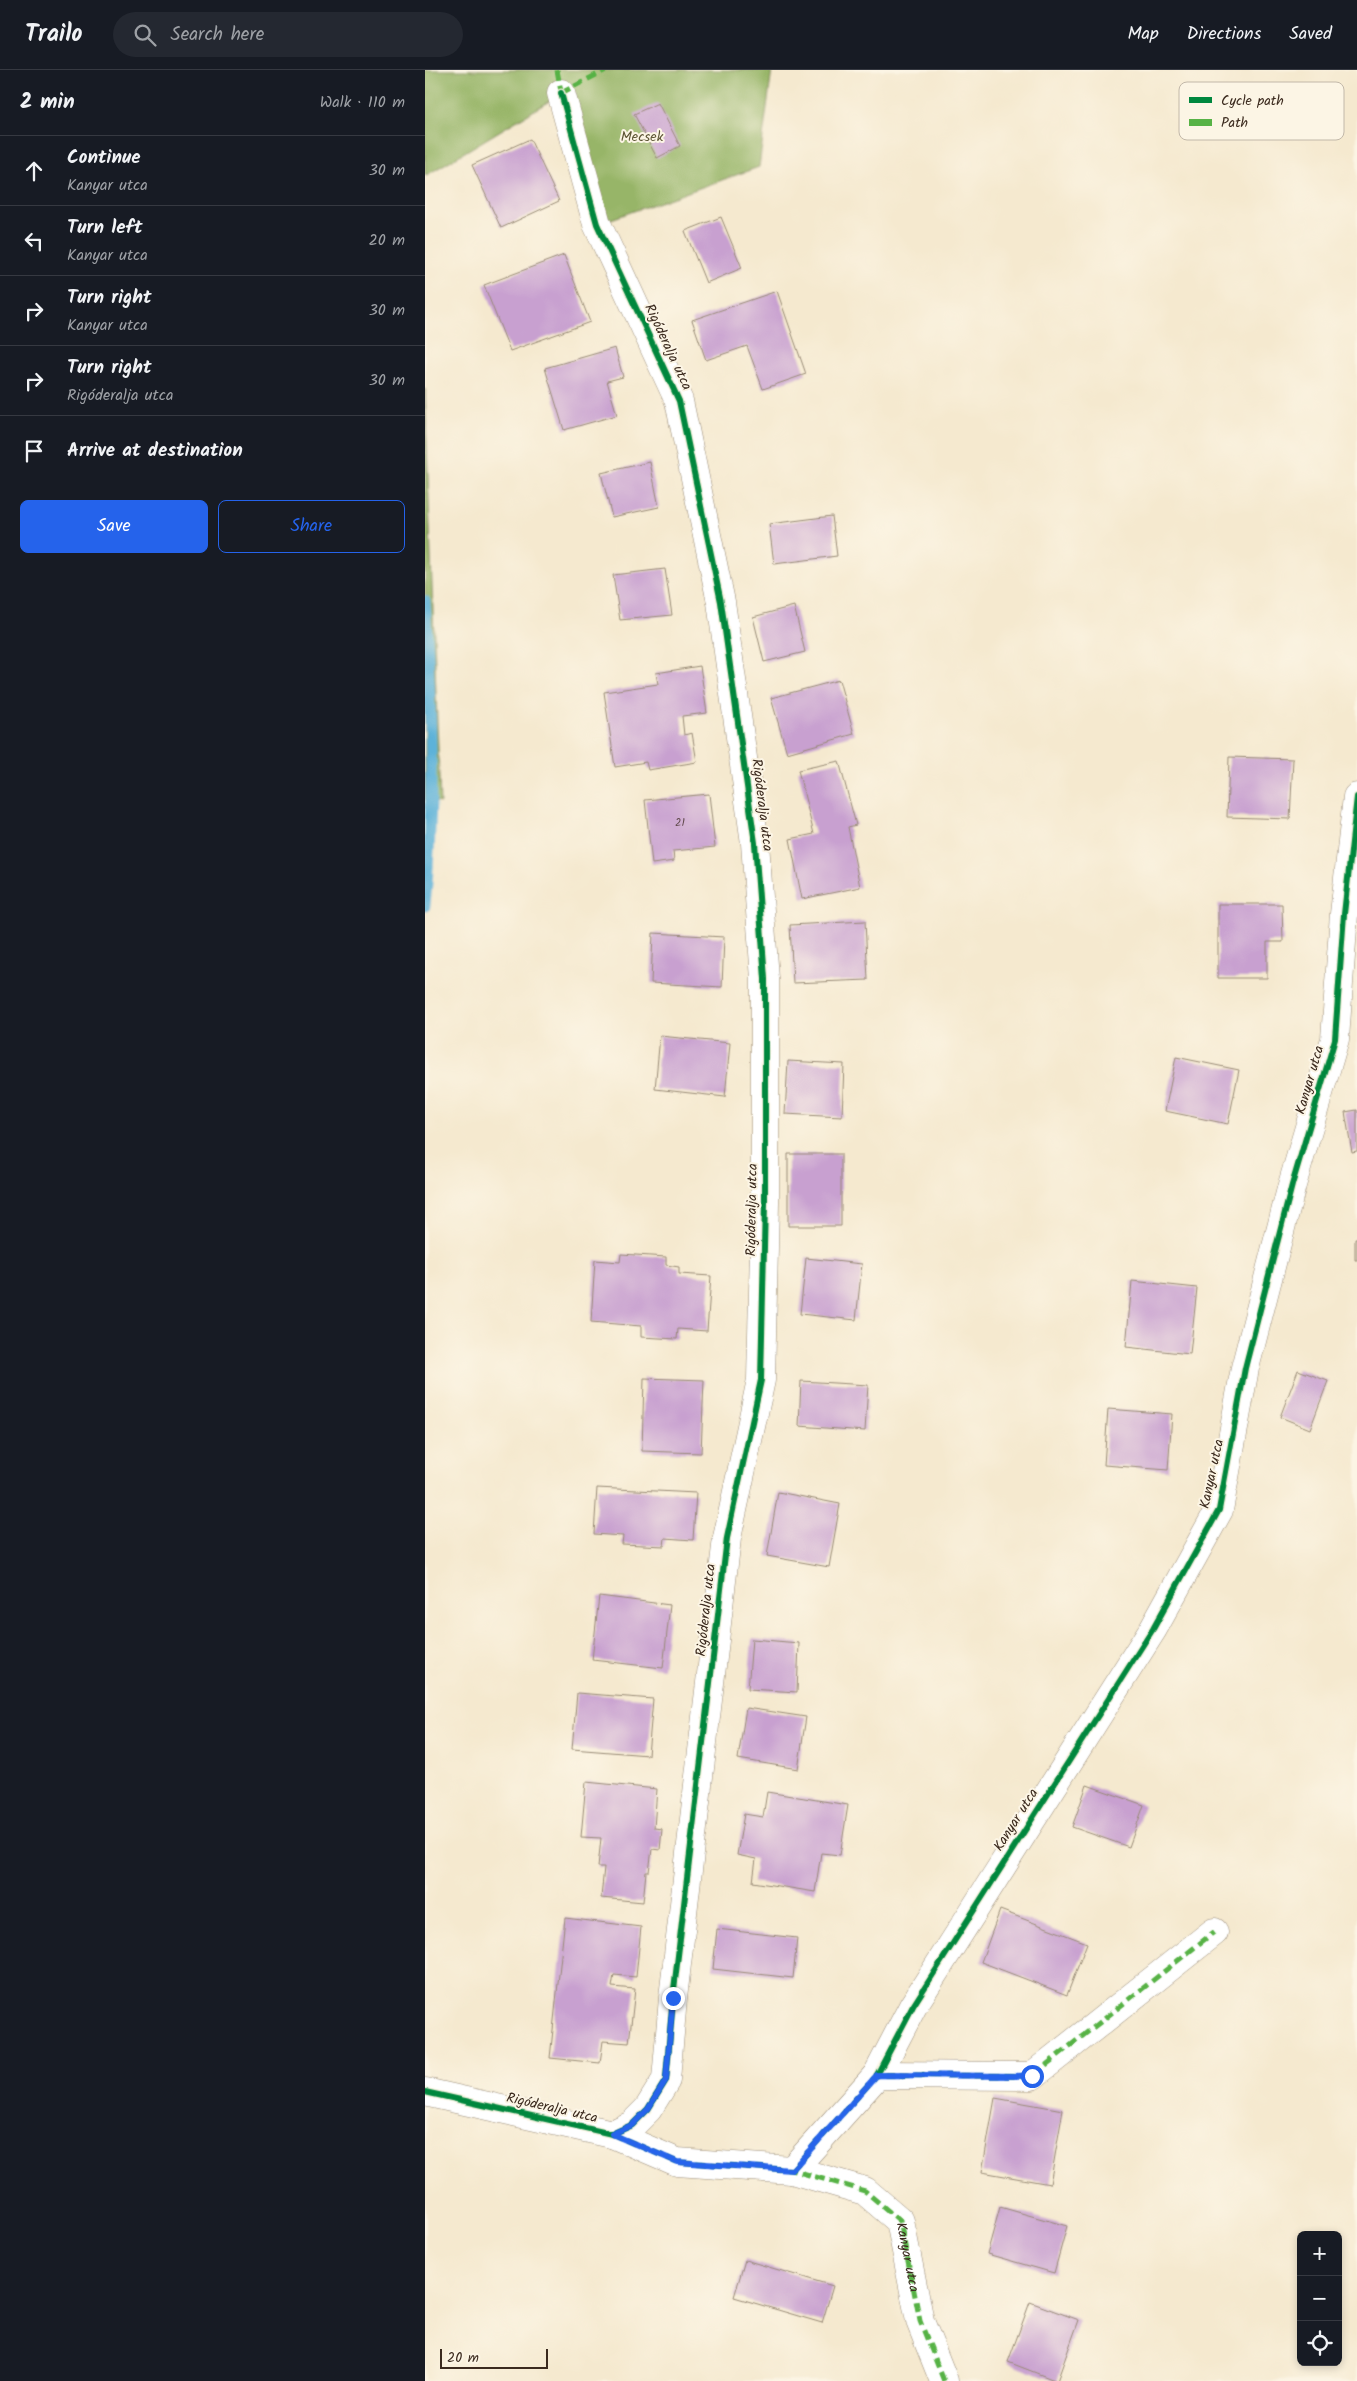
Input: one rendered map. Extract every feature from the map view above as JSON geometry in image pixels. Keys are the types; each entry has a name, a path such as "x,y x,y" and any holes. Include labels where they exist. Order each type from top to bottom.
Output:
{"street":[{"name":"Rigóderalja utca","path":"425,2092 612,2134 632,2125 648,2109 666,2080 673,1998 727,1538 761,1380 765,1203 765,979 755,843 721,602 679,401 597,224 561,93"},
{"name":"Kanyar utca","path":"792,2170 877,2075 913,2006 1153,1629 1219,1510 1245,1368 1292,1185 1335,1039 1344,914 1357,797"},
{"path":"877,2075 1032,2076 1215,1932"},
{"name":"Kanyar utca","path":"612,2134 677,2162 792,2170 865,2191 900,2221 920,2321 944,2381"}],"green space":[{"name":"Mecsek","path":"425,70 772,70 759,167 597,224 561,94 425,176"},
{"path":"425,389 440,803 425,800"}],"building":[{"path":"658,103 680,146 657,158 634,114"},
{"path":"530,139 559,201 501,228 472,165"},
{"path":"721,217 742,268 706,283 685,231"},
{"path":"564,255 590,322 510,351 484,285"},
{"path":"777,291 806,374 763,389 747,346 706,360 692,320"},
{"path":"615,348 623,377 607,381 617,415 564,430 545,368"},
{"path":"650,462 659,507 612,517 601,473"},
{"path":"832,516 837,556 774,564 769,524"},
{"path":"665,569 672,615 620,620 613,575"},
{"path":"794,606 805,652 764,662 753,617"},
{"path":"700,666 707,713 682,716 684,735 692,733 697,762 648,770 646,762 615,767 604,692 658,684 656,673"},
{"path":"839,680 854,734 787,753 771,698"},
{"path":"1229,757 1293,759 1290,819 1227,817"},
{"path":"839,761 856,825 848,827 860,887 802,899 790,839 814,834 798,770"},
{"path":"709,794 715,847 673,851 674,861 652,864 645,800"},
{"path":"1218,904 1282,904 1283,942 1267,942 1267,978 1218,978"},
{"path":"865,921 868,980 793,983 790,925"},
{"path":"653,933 724,937 722,987 651,983"},
{"path":"660,1036 730,1043 725,1097 655,1089"},
{"path":"1176,1057 1239,1070 1228,1124 1165,1111"},
{"path":"788,1061 844,1064 842,1117 785,1114"},
{"path":"1357,1110 1357,1151 1352,1152 1345,1112"},
{"path":"788,1154 841,1154 841,1226 788,1226"},
{"path":"1355,1239 1357,1239 1357,1260 1355,1260"},
{"path":"621,1254 666,1257 666,1265 679,1267 679,1274 711,1276 707,1331 678,1329 677,1339 641,1337 641,1326 591,1322 595,1260 620,1262"},
{"path":"806,1258 862,1264 856,1320 800,1314"},
{"path":"1132,1281 1197,1288 1190,1354 1126,1347"},
{"path":"1298,1370 1328,1381 1310,1429 1280,1417"},
{"path":"644,1378 704,1380 701,1453 642,1451"},
{"path":"801,1381 868,1385 865,1431 799,1426"},
{"path":"1108,1409 1172,1414 1168,1470 1104,1465"},
{"path":"597,1488 696,1493 693,1540 665,1538 664,1546 622,1544 623,1536 594,1534"},
{"path":"778,1492 840,1504 829,1567 767,1556"},
{"path":"599,1596 670,1605 663,1668 592,1660"},
{"path":"752,1639 799,1643 797,1692 748,1689"},
{"path":"577,1693 653,1699 648,1755 572,1749"},
{"path":"746,1708 806,1717 798,1769 738,1759"},
{"path":"586,1782 657,1789 654,1828 662,1829 660,1850 652,1849 649,1872 646,1872 643,1902 601,1898 604,1867 598,1867 601,1838 581,1837"},
{"path":"1087,1785 1144,1805 1129,1847 1072,1827"},
{"path":"767,1792 848,1805 840,1855 821,1853 815,1892 753,1882 756,1859 737,1855 744,1814 763,1817"},
{"path":"1000,1910 1087,1943 1067,1995 981,1962"},
{"path":"565,1918 641,1927 636,1977 614,1975 612,1987 635,1989 629,2043 603,2041 600,2063 550,2058"},
{"path":"717,1929 797,1938 793,1978 713,1969"},
{"path":"995,2098 1063,2110 1050,2184 982,2172"},
{"path":"1000,2207 1067,2226 1054,2273 987,2254"},
{"path":"745,2260 833,2286 822,2323 734,2297"},
{"path":"1030,2302 1079,2320 1057,2381 1008,2362"}],"waterway":[{"path":"425,601 431,753 430,830 425,906"}],"marked path":[{"path":"557,70 562,97"},
{"path":"561,93 606,70"},
{"path":"792,2170 877,2075 1032,2076 1214,1932"},
{"path":"612,2134 677,2162 792,2170 865,2191 900,2221 920,2321 944,2381"}],"cycle path":[{"path":"425,2092 612,2134 632,2125 648,2109 666,2080 673,1998 727,1538 761,1380 765,1203 765,979 755,843 721,602 679,401 597,224 561,93"},
{"path":"877,2075 913,2006 1153,1629 1219,1510 1245,1368 1292,1185 1335,1039 1344,914 1357,797"}],"route":[{"path":"673,1998 666,2080 648,2109 632,2125 612,2134 677,2162 792,2170 877,2075 1032,2076"}]}
